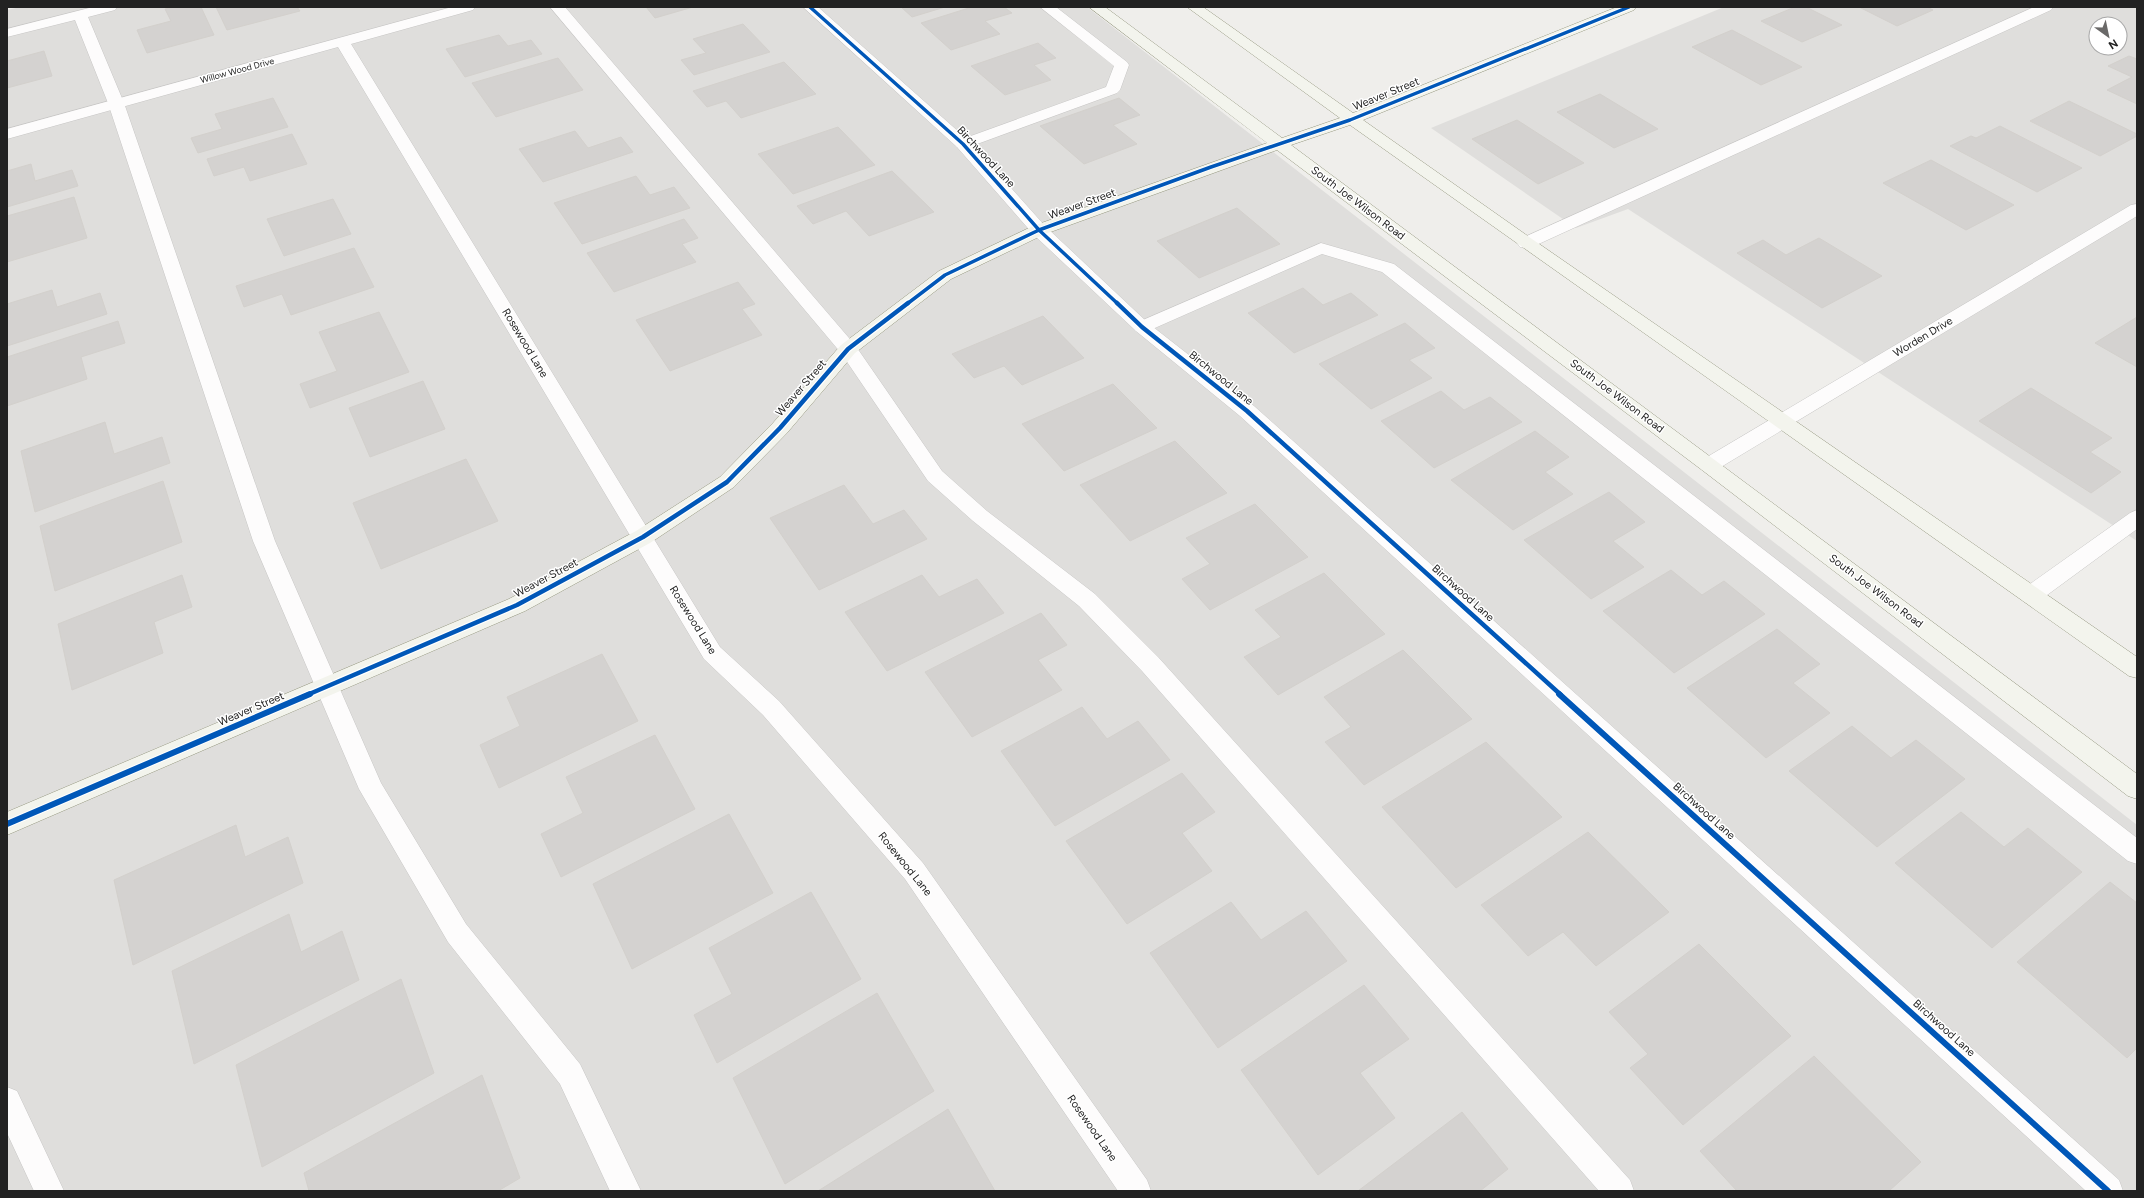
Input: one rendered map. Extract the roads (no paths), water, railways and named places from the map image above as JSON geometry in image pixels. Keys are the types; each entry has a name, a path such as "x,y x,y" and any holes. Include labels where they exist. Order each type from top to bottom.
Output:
{"main road":[{"name":"South Joe Wilson Road","path":"1096,7 1709,465 2137,788"},
{"path":"1194,7 1350,120 2137,669"},
{"name":"Weaver Street","path":"7,824 516,605 643,537 727,482 780,428 848,349 945,275 1039,230 1211,167 1280,145 1350,120 1629,7"}],"street":[{"path":"7,33 110,7"},
{"name":"Willow Wood Drive","path":"7,134 468,7"},
{"path":"557,7 848,349 935,476 980,516 1087,600 1150,664 1619,1191"},
{"name":"Birchwood Lane","path":"810,7 963,144 1039,230 1142,327 1247,411 2108,1191"},
{"path":"963,144 1112,90 1122,65 1047,7"},
{"path":"1526,243 2046,7"},
{"path":"80,15 116,103 264,541 326,687 375,796 457,933 570,1074 626,1191"},
{"name":"Rosewood Lane","path":"342,41 712,653 771,708 914,871 1136,1191"},
{"name":"Worden Drive","path":"1709,465 2137,209"},
{"path":"1142,327 1322,248 1388,268 2137,853"},
{"path":"2031,595 2137,518"},
{"path":"7,1102 49,1191"}]}
